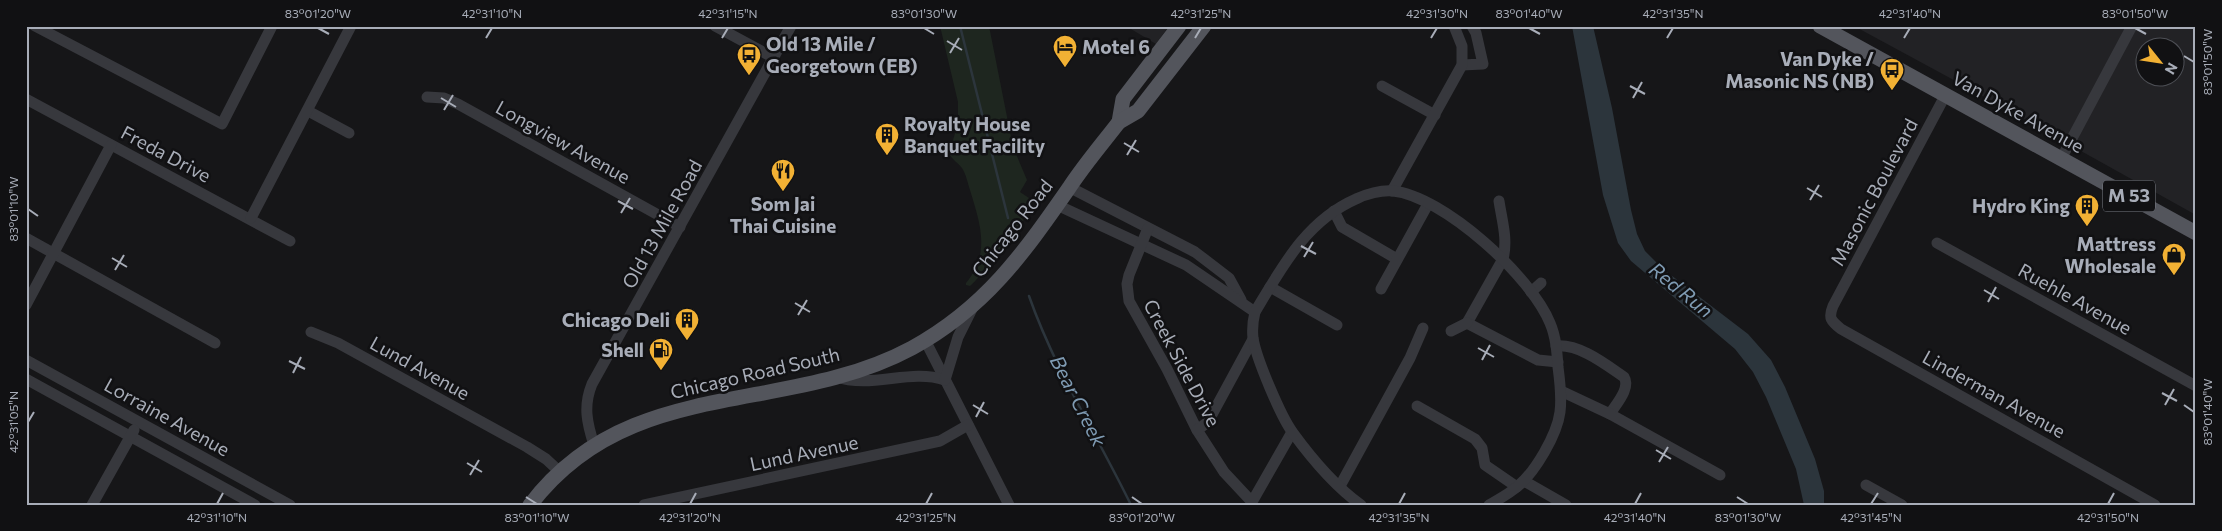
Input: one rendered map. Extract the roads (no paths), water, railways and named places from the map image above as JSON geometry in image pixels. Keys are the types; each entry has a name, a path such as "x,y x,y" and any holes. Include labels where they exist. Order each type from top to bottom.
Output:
{"main road":[{"name":"Chicago Road","path":"1119,122 1123,99 1179,26"},
{"name":"Chicago Road","path":"925,340 974,305 1013,265 1119,122 1138,111 1204,26"},
{"name":"Van Dyke Avenue","path":"1820,26 2196,233"},
{"name":"Chicago Road South","path":"536,502 560,472 594,445 624,429 661,415 835,376 880,362 925,340"}],"street":[{"path":"35,26 222,124 272,26"},
{"path":"251,218 351,26"},
{"path":"715,26 774,58"},
{"name":"Old 13 Mile Road","path":"594,445 586,415 588,394 792,26"},
{"path":"1392,191 1462,65 1462,46 1454,26"},
{"path":"1462,65 1483,64 1476,33 1472,26"},
{"path":"2062,159 2132,26"},
{"path":"1382,86 1435,115"},
{"name":"Masonic Boulevard","path":"1833,306 1946,94"},
{"name":"Longview Avenue","path":"427,97 444,98 458,104 680,227"},
{"name":"Freda Drive","path":"26,99 251,218 290,241"},
{"path":"308,111 349,133"},
{"path":"26,305 111,145"},
{"path":"1069,187 1195,252 1222,271 1234,285 1242,301"},
{"path":"1361,505 1346,500 1340,486 1292,432 1269,385 1253,339 1254,312 1288,256 1306,234 1334,210 1363,196 1392,191 1413,196 1476,234 1503,259 1531,292 1550,322 1556,346 1561,391 1560,410 1554,433 1520,484 1489,505"},
{"path":"1451,331 1467,323 1503,259 1506,238 1499,201"},
{"path":"1381,288 1428,204"},
{"path":"1057,205 1186,265 1242,301 1254,312"},
{"path":"1334,210 1342,227 1397,259"},
{"name":"Creek Side Drive","path":"1148,228 1128,275 1129,301 1163,360 1197,430 1224,472 1252,502 1292,432"},
{"path":"26,238 215,343"},
{"name":"Ruehle Avenue","path":"1937,242 2196,386"},
{"path":"1531,292 1541,283"},
{"path":"1270,287 1337,325"},
{"path":"945,380 958,337 974,305"},
{"name":"Linderman Avenue","path":"1833,306 1830,314 1832,322 1841,329 2155,505"},
{"path":"1467,323 1538,360 1558,362"},
{"path":"1340,486 1406,366 1423,328"},
{"name":"Lund Avenue","path":"311,332 338,343 528,447 546,459 560,472"},
{"path":"1197,430 1208,422 1253,339"},
{"path":"925,340 1008,505"},
{"path":"1556,346 1565,345 1578,349 1627,380 1626,388 1610,414"},
{"name":"Lorraine Avenue","path":"26,360 290,505"},
{"path":"835,376 847,381 874,382 922,375 945,380"},
{"name":"Lorraine Avenue","path":"26,379 255,505"},
{"path":"1561,391 1610,414 1720,475"},
{"path":"1417,406 1474,438 1482,448 1485,465 1520,484 1566,505"},
{"path":"92,505 139,422"},
{"name":"Lund Avenue","path":"644,505 665,503 940,441 968,425"},
{"path":"1866,485 1902,505"},
{"path":"264,505 270,494"}],"water":[{"name":"Red Run","path":"1572,26 1593,26 1612,108 1631,210 1637,234 1645,251 1663,269 1748,334 1771,360 1785,387 1815,459 1824,491 1824,505 1804,505 1796,469 1766,397 1753,372 1735,349 1631,261 1618,243 1603,195"}],"waterway":[{"name":"Bear Creek","path":"960,26 1008,218"},
{"name":"Bear Creek","path":"1029,296 1051,350 1131,505"}],"place":[{"name":"Motel 6","path":"1065,68"},
{"name":"Old 13 Mile / Georgetown (EB)","path":"749,76"},
{"name":"Van Dyke / Masonic NS (NB)","path":"1892,91"},
{"name":"Royalty House Banquet Facility","path":"887,156"},
{"name":"Som Jai Thai Cuisine","path":"783,192"},
{"name":"Hydro King","path":"2087,227"},
{"name":"Mattress Wholesale","path":"2174,276"},
{"name":"Chicago Deli","path":"687,341"},
{"name":"Shell","path":"661,371"}]}
